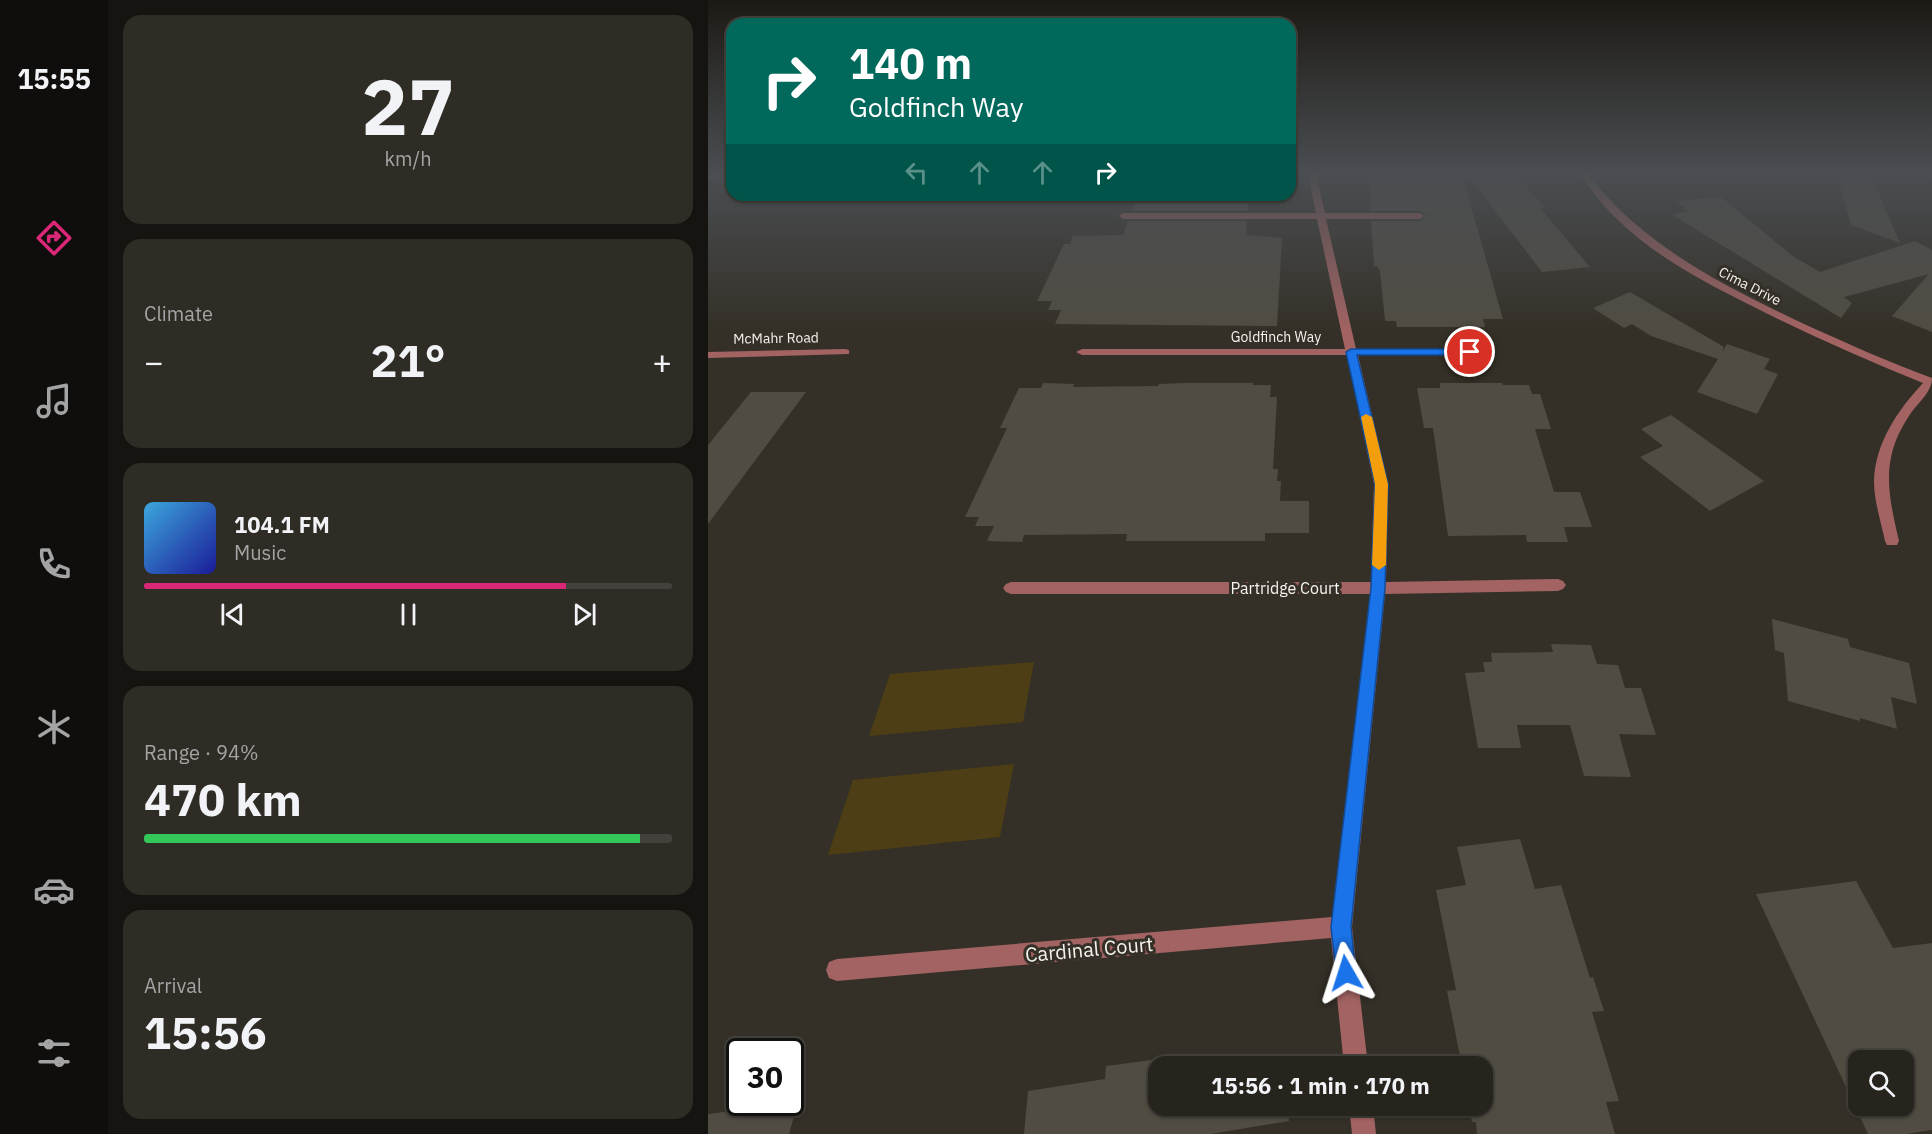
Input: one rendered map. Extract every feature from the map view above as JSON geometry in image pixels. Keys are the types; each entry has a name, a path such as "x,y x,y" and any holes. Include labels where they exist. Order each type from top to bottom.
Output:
{"street":[{"path":"1323,227 1382,484 1378,588 1341,927 1355,1056"},
{"name":"Cima Drive","path":"1632,227 1674,259 1719,286 1833,342 1931,382"},
{"name":"McMahr Road","path":"708,355 845,352"},
{"name":"Goldfinch Way","path":"1082,352 1470,352"},
{"path":"1892,541 1881,482 1887,445 1906,408 1931,382"},
{"name":"Partridge Court","path":"1011,588 1378,588 1558,585"},
{"name":"Cardinal Court","path":"837,970 1341,927"},
{"path":"1362,1116 1364,1134"}],"shaded area":[{"path":"1034,662 1023,722 869,736 890,674"},
{"path":"1014,764 1000,837 828,855 853,780"}],"building":[{"path":"1126,227 1247,227 1246,235 1282,238 1277,326 1055,324 1061,310 1048,310 1052,301 1037,301 1064,244 1070,244 1073,236 1123,235"},
{"path":"1371,227 1477,227 1503,319 1483,319 1485,327 1397,327 1396,321 1385,321 1380,271 1377,266 1374,266"},
{"path":"1508,227 1556,227 1590,267 1542,272"},
{"path":"1692,227 1757,227 1794,257 1820,272 1915,241 1932,250 1932,332 1892,316 1929,274 1844,297 1852,303 1841,318"},
{"path":"1856,227 1893,227 1900,243"},
{"path":"1630,292 1724,347 1722,353 1727,344 1770,359 1764,369 1778,374 1757,414 1697,392 1718,359 1651,336 1632,324 1624,328 1593,308"},
{"path":"1043,383 1074,384 1073,387 1158,386 1159,384 1186,383 1271,385 1270,397 1277,397 1273,469 1278,469 1277,481 1281,481 1280,501 1309,501 1309,533 1265,533 1265,541 1126,541 1127,534 1024,535 1022,542 987,541 994,526 975,526 979,517 965,517 1007,428 1000,428 1019,388 1041,388"},
{"path":"1440,383 1529,385 1532,394 1540,394 1551,429 1535,429 1554,492 1580,492 1592,527 1564,527 1568,542 1527,542 1526,535 1448,536 1433,428 1424,428 1417,388 1440,388"},
{"path":"751,392 806,392 708,524 708,445"},
{"path":"1671,415 1764,481 1710,511 1640,457 1663,446 1641,429"},
{"path":"1772,619 1848,639 1850,647 1909,663 1917,704 1891,697 1897,729 1788,701 1784,653 1775,650"},
{"path":"1551,644 1591,645 1597,664 1618,665 1625,688 1641,688 1656,735 1619,734 1631,777 1584,776 1570,725 1517,725 1521,748 1478,748 1465,673 1485,672 1483,662 1492,662 1491,653 1553,652"},
{"path":"1520,839 1535,889 1561,885 1590,978 1593,977 1604,1011 1592,1012 1619,1101 1606,1102 1615,1134 1477,1134 1476,1122 1472,1122 1471,1116 1493,1116 1493,1056 1460,1056 1447,991 1456,990 1436,890 1466,885 1457,847"},
{"path":"1856,881 1893,948 1932,943 1932,1130 1906,1134 1868,1134 1860,1116 1914,1116 1914,1050 1848,1050 1848,1091 1756,894"},
{"path":"1148,1061 1148,1116 1288,1116 1289,1121 1211,1134 1024,1134 1028,1091 1105,1079 1106,1066"},
{"path":"726,1112 726,1116 794,1116 789,1134 708,1134 708,1114"}],"slow traffic":[{"path":"1366,417 1382,484 1379,565"}],"route":[{"path":"1346,973 1341,927 1378,588 1382,484 1351,352 1470,352"}]}
